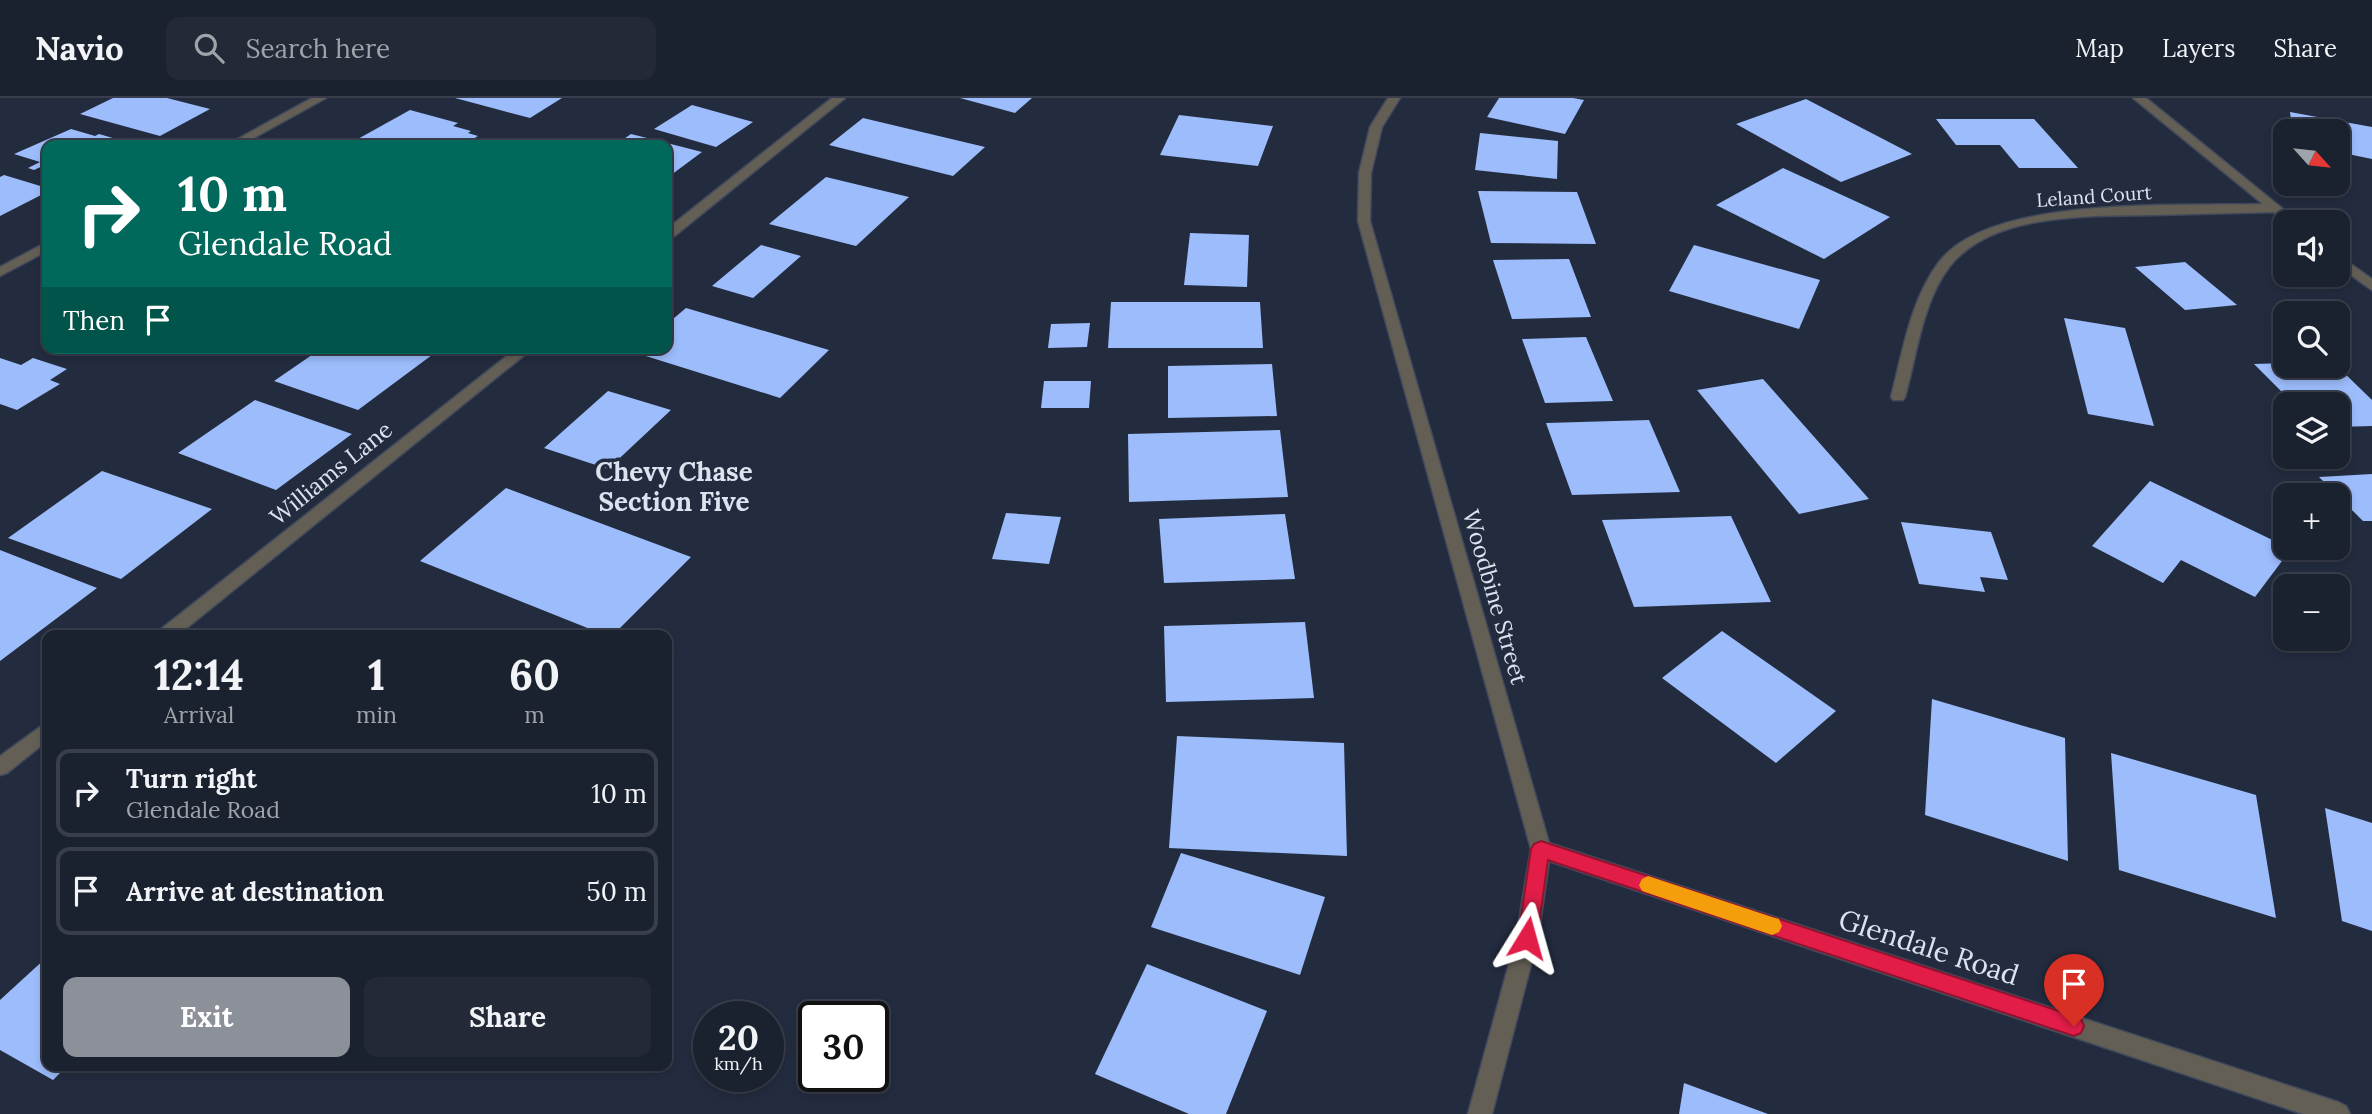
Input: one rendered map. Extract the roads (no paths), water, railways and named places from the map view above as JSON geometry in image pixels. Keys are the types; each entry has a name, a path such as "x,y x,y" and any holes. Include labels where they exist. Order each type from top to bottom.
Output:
{"street":[{"path":"242,140 320,98"},
{"path":"672,232 839,98"},
{"name":"Woodbine Street","path":"1394,98 1376,127 1365,173 1364,221 1541,849 1527,938 1480,1114"},
{"path":"2139,98 2278,210"},
{"name":"Leland Court","path":"1898,397 1928,291 1947,261 1981,236 2026,220 2070,213 2275,208"},
{"path":"0,272 42,249"},
{"path":"2350,269 2372,286"},
{"name":"Williams Lane","path":"172,630 518,354"},
{"path":"0,767 42,734"},
{"name":"Glendale Road","path":"1541,849 2338,1114"}],"district":[{"name":"Chevy Chase Section Five","path":"674,487"}]}
